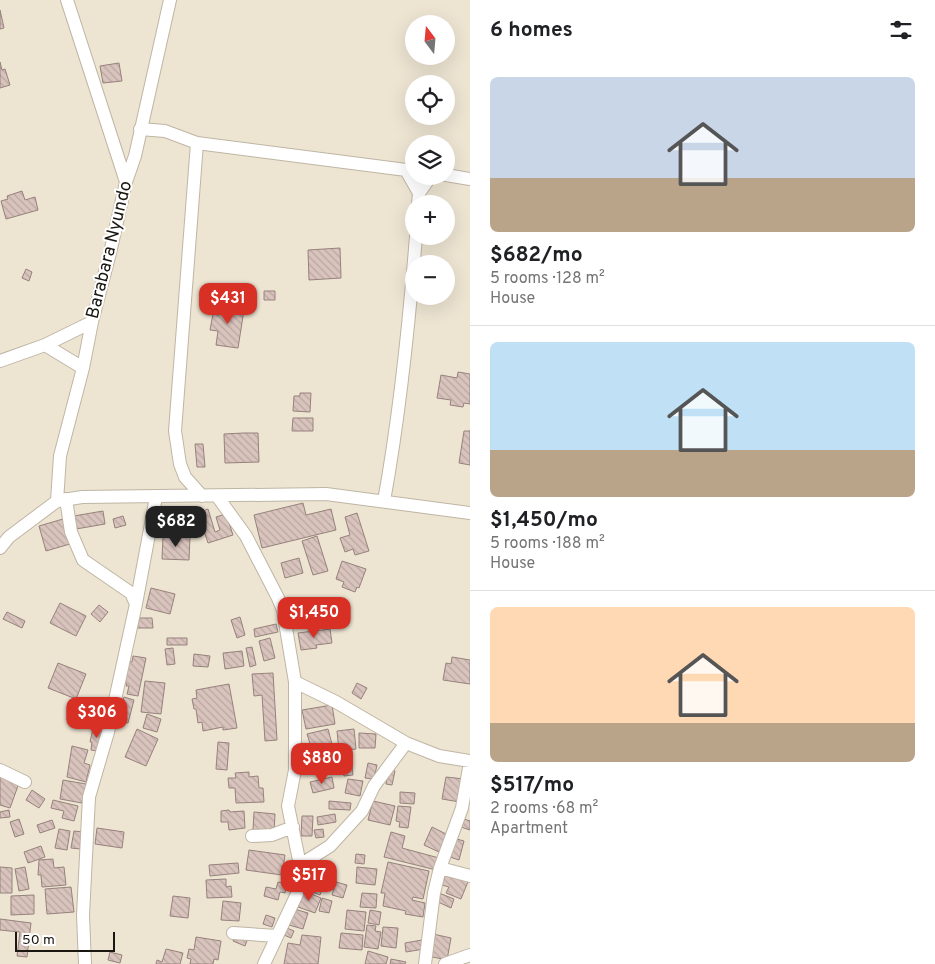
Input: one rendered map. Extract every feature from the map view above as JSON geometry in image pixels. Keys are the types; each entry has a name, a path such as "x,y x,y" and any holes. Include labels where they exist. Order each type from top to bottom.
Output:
{"street":[{"path":"67,0 126,182"},
{"name":"Barabara Nyundo","path":"136,604 131,593 83,560 71,532 61,500 60,456 83,368 92,322 126,182 135,156 170,0"},
{"path":"140,129 165,131 196,143 405,170"},
{"path":"196,143 175,431 180,464 185,477 202,496"},
{"path":"455,177 470,179"},
{"path":"384,501 394,444 409,326 415,245"},
{"path":"0,361 45,344 92,322"},
{"path":"45,344 83,368"},
{"path":"0,548 9,537 61,500 82,497 326,494 470,513"},
{"path":"217,496 246,536 278,598 283,610 295,682 295,770 288,806 300,866 297,894 264,964"},
{"path":"85,964 83,915 88,797 108,732 136,604 156,497"},
{"path":"295,682 336,702 406,743 439,756 470,761 462,808 440,868 434,893 425,964"},
{"path":"300,866 330,846 362,811 374,786 406,743"},
{"path":"0,770 25,782"},
{"path":"252,836 272,835 293,827"},
{"path":"440,868 470,876"},
{"path":"233,933 277,936"},
{"path":"445,964 470,955"}],"building":[{"path":"0,10 4,28 0,29"},
{"path":"0,62 2,70 5,69 10,85 0,88"},
{"path":"119,63 122,81 103,83 100,66"},
{"path":"22,191 25,200 35,197 38,210 6,219 1,201 8,199 7,196"},
{"path":"340,248 341,278 309,280 308,250"},
{"path":"26,269 32,272 29,281 22,278"},
{"path":"264,291 275,291 275,300 264,300"},
{"path":"229,302 242,304 241,310 244,310 238,348 216,345 218,331 210,330 213,314 218,315 219,307 228,308"},
{"path":"458,372 470,374 470,404 464,403 463,407 450,405 451,400 437,398 441,375 457,378"},
{"path":"300,393 311,393 310,412 293,411 294,396 300,396"},
{"path":"293,418 313,418 313,431 292,431"},
{"path":"464,431 470,431 470,465 459,463"},
{"path":"258,433 259,462 225,463 224,434"},
{"path":"195,444 203,444 205,467 197,467"},
{"path":"303,503 306,515 331,509 336,530 262,548 254,515"},
{"path":"208,509 215,532 220,530 216,517 226,514 233,535 208,543 198,513"},
{"path":"103,511 105,524 76,529 74,516"},
{"path":"357,513 369,551 355,555 353,549 345,552 340,538 350,535 345,517"},
{"path":"123,516 126,525 115,528 113,519"},
{"path":"63,519 70,544 46,551 39,526"},
{"path":"163,536 190,537 189,560 162,559"},
{"path":"317,536 328,571 313,575 302,541"},
{"path":"299,558 303,573 285,578 281,563"},
{"path":"342,561 366,569 359,588 357,587 355,592 342,587 344,582 336,579"},
{"path":"151,588 175,594 170,614 146,608"},
{"path":"60,603 86,616 76,636 50,623"},
{"path":"323,604 327,617 322,618 324,623 309,627 304,610"},
{"path":"99,605 108,612 100,622 91,614"},
{"path":"7,612 25,621 22,628 3,619"},
{"path":"240,617 245,635 237,638 231,620"},
{"path":"137,618 152,618 153,628 137,628"},
{"path":"276,624 278,632 255,637 254,629"},
{"path":"330,629 332,643 316,645 317,648 301,650 298,633"},
{"path":"167,638 187,638 187,645 167,645"},
{"path":"270,638 275,658 264,661 259,641"},
{"path":"252,647 256,665 250,667 246,648"},
{"path":"173,648 175,664 167,665 165,649"},
{"path":"242,651 244,666 225,669 223,653"},
{"path":"194,654 210,656 208,667 193,666"},
{"path":"133,656 146,658 138,696 127,694 129,686 123,683 127,661 132,662"},
{"path":"452,657 470,660 470,684 443,680 446,663 451,664"},
{"path":"58,663 86,674 76,699 48,688"},
{"path":"273,673 277,740 265,741 262,695 254,696 252,674"},
{"path":"145,681 165,683 161,714 141,712"},
{"path":"357,683 367,688 361,699 352,693"},
{"path":"229,684 237,728 223,730 223,727 203,731 202,722 198,723 192,699 197,698 196,690"},
{"path":"124,697 134,700 128,723 117,720"},
{"path":"332,705 335,724 306,729 302,710"},
{"path":"147,714 161,719 157,732 143,728"},
{"path":"93,728 105,730 98,751 91,750 92,742 90,742"},
{"path":"137,729 158,739 146,766 125,757"},
{"path":"328,729 333,748 313,753 307,734"},
{"path":"354,729 356,749 339,751 337,731"},
{"path":"359,733 376,734 375,748 359,748"},
{"path":"218,742 229,743 227,770 216,769"},
{"path":"72,746 88,750 84,763 90,765 86,782 67,777"},
{"path":"336,754 337,771 306,773 305,757"},
{"path":"368,763 377,765 374,779 365,778"},
{"path":"352,766 353,775 344,776 342,767"},
{"path":"389,769 395,771 392,785 386,784"},
{"path":"249,772 249,777 258,776 259,788 263,788 264,802 236,803 235,788 229,788 228,778 236,778 235,773"},
{"path":"0,777 19,783 10,808 0,805"},
{"path":"332,777 334,788 313,793 310,782"},
{"path":"446,777 464,779 460,802 442,799"},
{"path":"348,779 363,781 360,796 345,793"},
{"path":"63,780 86,784 82,803 60,799"},
{"path":"32,790 45,799 39,808 26,800"},
{"path":"400,792 415,793 414,804 400,803"},
{"path":"53,800 78,806 74,821 62,818 64,811 51,808"},
{"path":"329,801 351,803 350,810 329,809"},
{"path":"373,801 395,806 390,825 368,820"},
{"path":"398,806 411,807 408,828 399,827 400,822 396,821"},
{"path":"9,810 10,817 0,818 0,812"},
{"path":"229,810 230,812 244,811 245,828 229,830 228,822 221,822 221,811"},
{"path":"254,812 275,814 274,832 253,830"},
{"path":"335,814 336,822 318,825 317,817"},
{"path":"302,816 313,816 312,836 301,836"},
{"path":"461,818 470,821 470,830 458,826"},
{"path":"19,819 24,834 15,837 10,822"},
{"path":"52,820 55,828 40,833 37,825"},
{"path":"432,827 450,836 441,853 424,845"},
{"path":"97,828 124,832 122,848 95,844"},
{"path":"59,829 70,831 67,850 55,848"},
{"path":"323,829 324,837 316,838 314,830"},
{"path":"74,831 83,832 81,849 71,848"},
{"path":"391,832 405,836 402,848 439,858 436,870 384,857"},
{"path":"453,838 464,841 459,860 447,856"},
{"path":"41,846 45,857 28,863 24,852"},
{"path":"249,850 285,855 282,875 246,870"},
{"path":"356,854 365,855 364,864 355,863"},
{"path":"53,859 54,868 64,867 66,885 42,887 41,875 38,875 39,860"},
{"path":"388,862 429,871 423,899 413,897 412,900 425,903 423,917 405,914 406,911 383,906 385,893 381,893"},
{"path":"238,863 239,873 210,876 209,865"},
{"path":"0,867 12,868 12,893 0,893"},
{"path":"25,867 29,889 19,891 15,869"},
{"path":"357,867 377,869 375,885 356,883"},
{"path":"447,871 469,879 461,899 446,893 449,887 442,885"},
{"path":"307,873 325,879 320,895 302,888"},
{"path":"226,879 226,887 231,886 232,897 207,898 206,880"},
{"path":"278,882 287,884 285,893 280,892 278,900 264,896 266,887 276,889"},
{"path":"336,882 347,885 343,898 332,895"},
{"path":"71,887 74,912 47,914 45,889"},
{"path":"304,891 321,898 315,913 298,907"},
{"path":"362,893 377,894 376,908 360,907"},
{"path":"439,893 454,899 451,908 436,901"},
{"path":"34,895 34,914 11,915 11,896"},
{"path":"173,896 190,898 188,918 170,916"},
{"path":"322,898 332,901 329,913 319,911"},
{"path":"223,901 241,903 239,921 221,920"},
{"path":"294,909 308,913 303,929 289,925"},
{"path":"347,910 366,912 364,931 345,929"},
{"path":"370,910 381,912 379,925 368,923"},
{"path":"266,915 275,918 272,927 263,924"},
{"path":"0,919 31,923 27,957 17,956 20,932 0,930"},
{"path":"367,925 376,926 375,931 381,932 378,949 364,947"},
{"path":"383,927 398,928 396,948 381,946"},
{"path":"287,928 294,931 291,938 284,935"},
{"path":"236,933 248,938 245,946 233,941"},
{"path":"341,933 363,935 362,950 339,948"},
{"path":"433,934 451,938 447,960 428,956"},
{"path":"302,935 321,937 318,964 284,964 288,943 300,945"},
{"path":"196,937 221,941 218,960 214,959 213,964 190,964 191,959 187,958 189,949 194,950"},
{"path":"422,940 424,949 406,952 405,943"},
{"path":"166,949 183,953 180,964 156,964 157,960 162,962"},
{"path":"368,951 388,957 386,964 365,964"},
{"path":"110,952 122,955 120,963 108,960"},
{"path":"391,959 406,962 405,964 390,964"}]}
